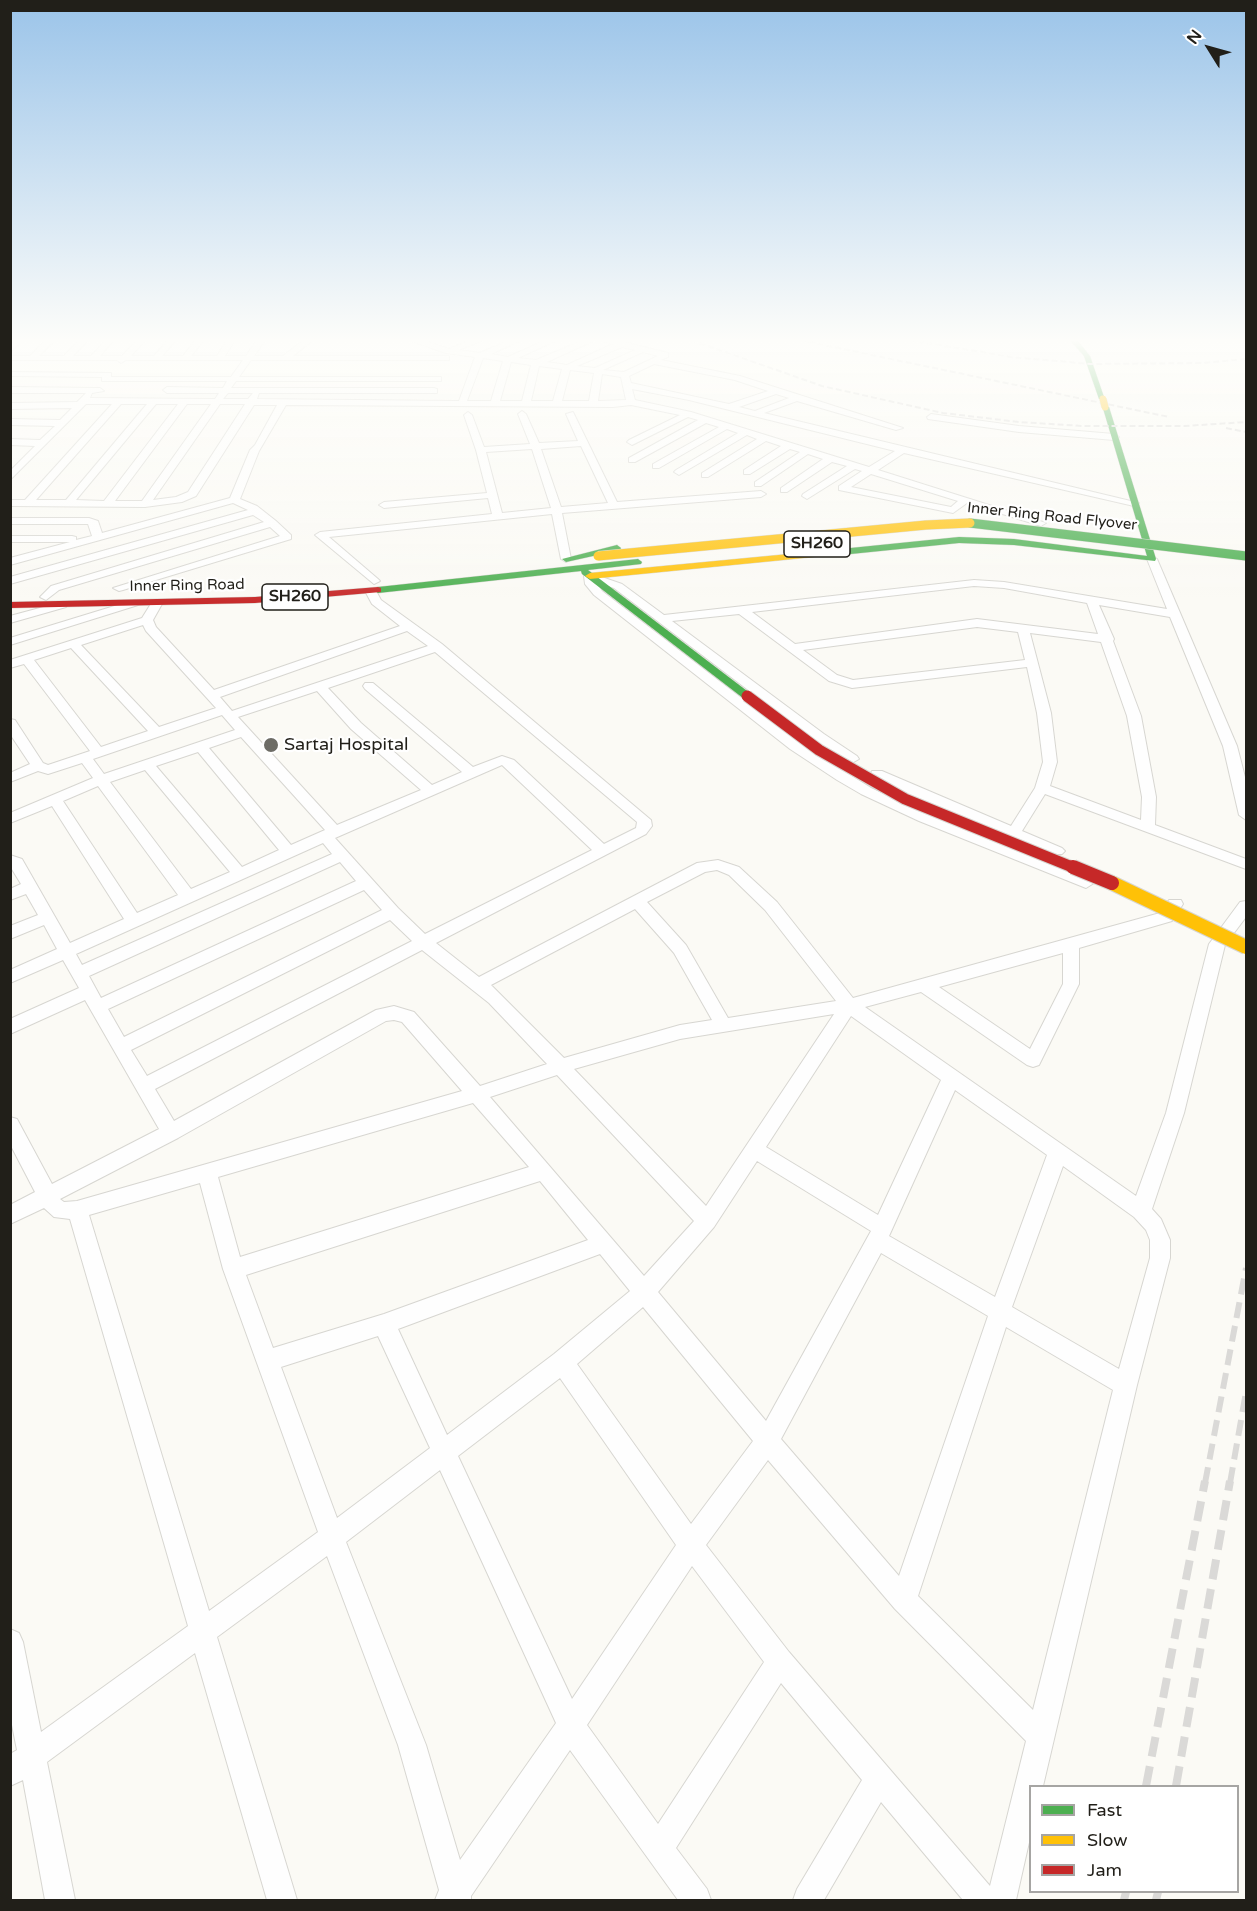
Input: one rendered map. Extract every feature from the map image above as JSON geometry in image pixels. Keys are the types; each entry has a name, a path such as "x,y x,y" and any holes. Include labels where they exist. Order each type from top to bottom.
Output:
{"main road":[{"path":"592,566 959,540 1014,542 1152,559 1111,429"},
{"path":"566,560 606,549 908,519 972,517 1143,536"},
{"name":"Inner Ring Road Flyover","path":"592,566 926,525 975,523 1246,556"},
{"name":"Inner Ring Road Flyover","path":"566,560 592,566 956,531 1035,536 1246,564"},
{"name":"Inner Ring Road","path":"10,605 62,605 126,596 156,604 255,600 566,560"},
{"path":"592,566 747,696 819,750 905,799 1141,895 1246,947"},
{"name":"Inner Ring Road","path":"10,598 239,594 372,586 592,566"}],"street":[{"path":"12,474 56,429"},
{"path":"28,503 94,429"},
{"path":"68,504 130,429"},
{"path":"107,504 163,429"},
{"path":"145,504 198,429"},
{"path":"10,503 145,504 178,500 192,494 234,429"},
{"path":"234,500 255,450 269,429"},
{"path":"473,429 481,450 498,518"},
{"path":"529,429 556,512 566,560"},
{"path":"577,429 614,505"},
{"path":"632,442 658,429"},
{"path":"632,460 688,429"},
{"path":"656,466 721,429"},
{"path":"737,429 1041,523"},
{"path":"817,429 1134,503"},
{"path":"1037,429 1114,438"},
{"path":"679,472 746,432"},
{"path":"705,475 765,438"},
{"path":"10,442 43,442"},
{"path":"481,450 584,443"},
{"path":"747,472 789,445"},
{"path":"903,450 842,488 953,510 966,499"},
{"path":"143,1086 641,831 645,826 644,820 438,647 407,627 376,602 372,586 320,535 759,489 807,451"},
{"path":"10,457 29,457"},
{"path":"784,490 831,458"},
{"path":"807,496 855,465"},
{"path":"384,506 492,495"},
{"path":"10,562 234,500 252,508 254,512 272,523 287,537 126,596 10,642"},
{"path":"10,581 254,512"},
{"path":"10,521 89,521 94,523 99,537"},
{"path":"46,597 55,588 272,523"},
{"path":"10,539 84,541"},
{"path":"84,541 126,596"},
{"path":"1152,559 1230,746 1246,815"},
{"path":"592,566 839,751 906,788 1176,902 1229,928"},
{"path":"592,566 593,589 818,762 894,805 1166,917 1217,944"},
{"path":"662,619 974,583 1004,585 1174,614"},
{"path":"1092,601 1108,639 1134,716 1149,797 1148,826"},
{"path":"10,664 147,620 156,604"},
{"path":"10,620 62,605"},
{"path":"742,610 833,678 852,684 1031,663"},
{"path":"147,620 150,628 330,834 342,855 392,912 424,943 478,984 561,1067 707,1221"},
{"path":"792,648 988,623 1108,639"},
{"path":"210,696 407,627"},
{"path":"1002,850 1042,788 1050,762 1044,713 1023,627"},
{"path":"73,643 156,732"},
{"path":"12,730 38,766 42,769 55,768 156,732 320,687 438,647"},
{"path":"26,658 99,753"},
{"path":"369,686 471,773"},
{"path":"320,687 356,726 430,790"},
{"path":"10,819 100,780 243,732"},
{"path":"200,746 288,852"},
{"path":"85,758 188,897"},
{"path":"10,977 133,920 502,760 509,763 602,851"},
{"path":"148,765 240,874"},
{"path":"10,778 38,766"},
{"path":"1042,788 1246,864"},
{"path":"55,799 133,920"},
{"path":"80,973 342,855"},
{"path":"10,860 17,863 120,1047 171,1132"},
{"path":"478,984 702,867 718,865 734,871 771,906 849,1005 1142,1211 1154,1225 1160,1240 1160,1258 1126,1385 1077,1596 1040,1736 1001,1900"},
{"path":"97,1006 366,883"},
{"path":"10,895 30,886"},
{"path":"637,901 680,949 722,1023"},
{"path":"10,1125 47,1197 61,1210 78,1210 477,1094 599,1054 680,1032 722,1023 849,1005 1071,945 1166,917 1176,902"},
{"path":"1142,1211 1175,1113 1217,944 1246,906"},
{"path":"120,1047 392,912"},
{"path":"10,933 47,917"},
{"path":"922,984 1033,1060 1071,984 1071,945"},
{"path":"10,1027 89,991"},
{"path":"21,1765 332,1538 562,1362 644,1292 707,1221 756,1150 849,1005"},
{"path":"10,1215 171,1132 382,1015 394,1012 408,1017 544,1171 832,1520 904,1600 1040,1736"},
{"path":"454,1899 691,1545 767,1442 879,1233 952,1076"},
{"path":"756,1150 1000,1312 1126,1385"},
{"path":"904,1600 1000,1312 1058,1152"},
{"path":"233,1269 544,1171"},
{"path":"207,1172 233,1269 332,1538 412,1745 454,1899"},
{"path":"78,1210 282,1900"},
{"path":"267,1361 384,1324 604,1243"},
{"path":"384,1324 570,1724 586,1750 696,1900"},
{"path":"562,1362 691,1545 780,1662 982,1900"},
{"path":"10,1642 21,1765 60,1900"},
{"path":"658,1850 780,1662"},
{"path":"808,1900 878,1780"}],"railway":[{"path":"1232,429 1246,432"},
{"path":"1205,1483 1246,1268"},
{"path":"1230,1483 1246,1392"},
{"path":"1146,1785 1205,1481"},
{"path":"1176,1785 1230,1481"},
{"path":"1124,1900 1126,1893"},
{"path":"1156,1900 1158,1893"}],"traffic: fast":[{"path":"831,553 959,540 1014,542 1152,559 1112,429"},
{"path":"970,523 1246,556"},
{"path":"566,559 617,548"},
{"path":"378,590 638,562"},
{"path":"585,572 747,696"}],"traffic: slow":[{"path":"598,556 926,525 970,523"},
{"path":"590,576 831,553"},
{"path":"1112,883 1246,947"}],"traffic: jam":[{"path":"10,605 255,600 378,590"},
{"path":"747,696 819,750 905,799 1112,883"}],"place":[{"name":"Sartaj Hospital","path":"271,745"}]}
